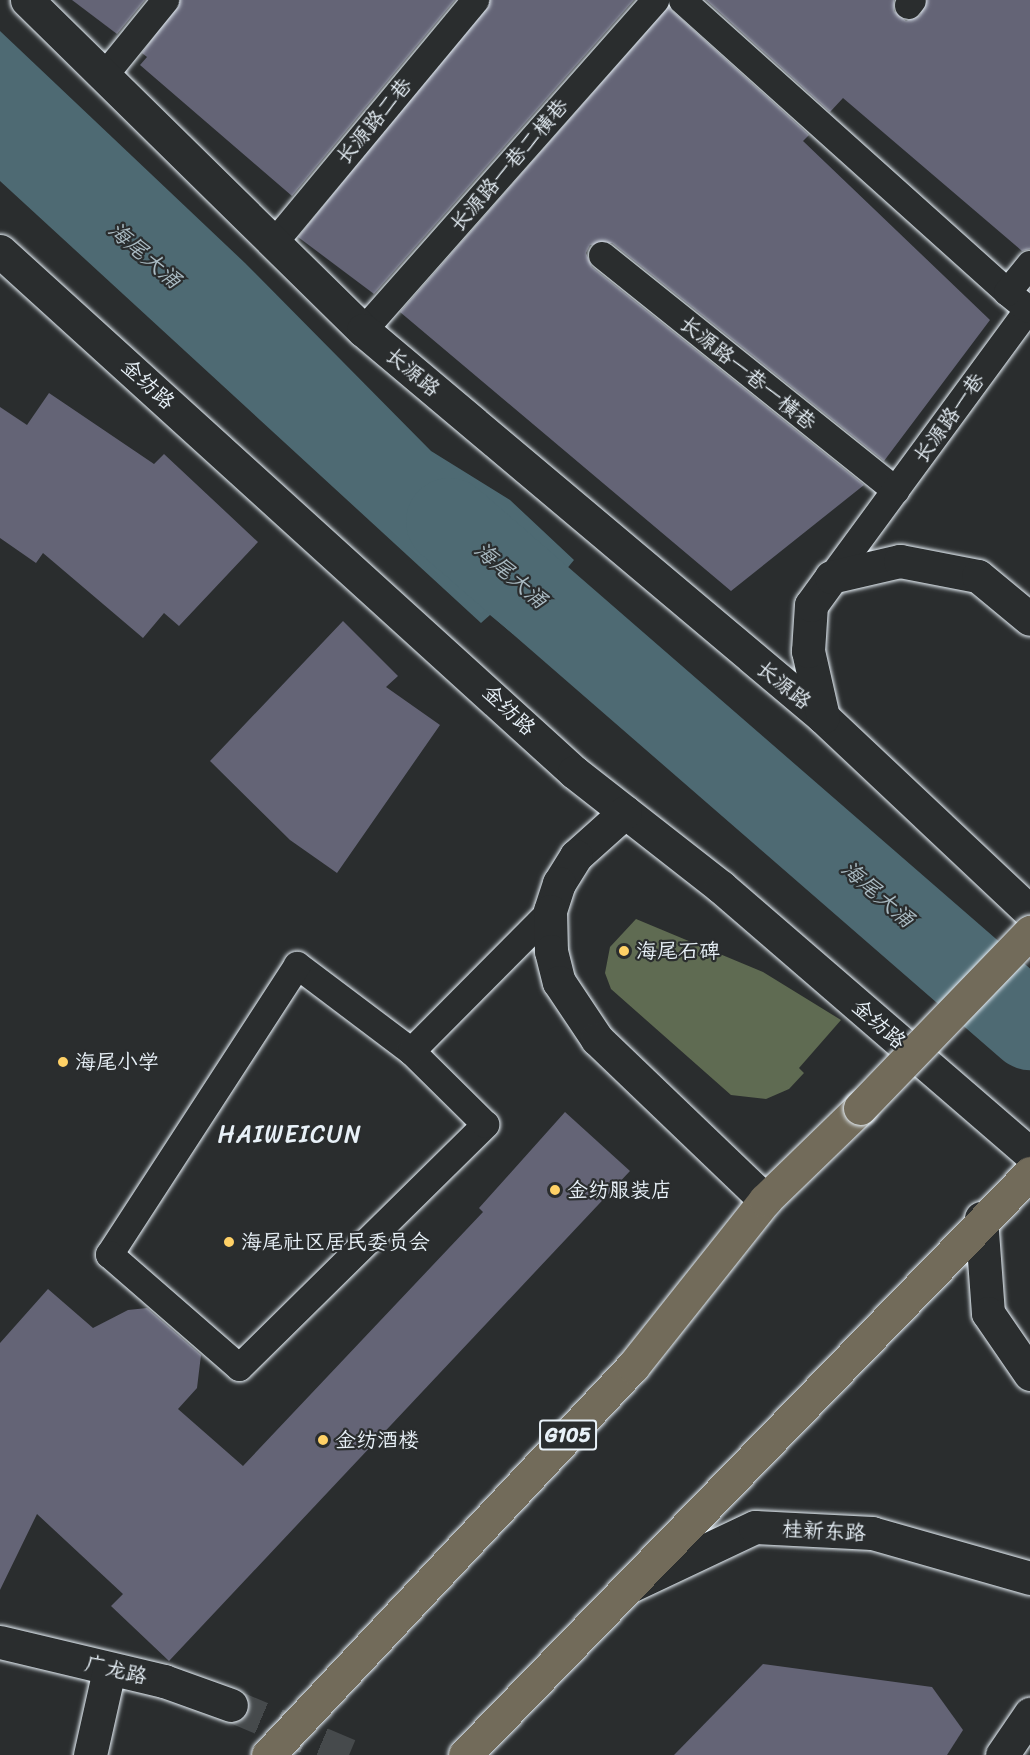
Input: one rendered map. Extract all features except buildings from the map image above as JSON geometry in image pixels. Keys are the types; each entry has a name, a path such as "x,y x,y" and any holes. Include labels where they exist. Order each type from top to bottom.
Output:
{"highway":[{"name":"G105","path":"268,1755 633,1366 765,1200 860,1108 1030,932"},
{"path":"465,1755 625,1588 856,1354 981,1218 1030,1173"}],"street":[{"name":"长源路","path":"27,0 363,330 823,717 1030,912"},
{"name":"金纺路","path":"0,251 624,812 722,887 1030,1155"},
{"path":"831,576 900,561 978,576 1030,619"},
{"name":"长源路","path":"823,717 808,651 809,628 811,605 831,576"},
{"path":"624,812 576,856 550,911 551,951 572,1007 597,1039 765,1200"},
{"path":"981,1218 988,1313 1030,1374"},
{"name":"桂新东路","path":"625,1588 755,1527 872,1533 1030,1578"},
{"name":"广龙路","path":"0,1642 231,1705"},
{"path":"90,1755 109,1670"},
{"path":"1002,1755 1030,1714"}],"lane":[{"path":"104,75 165,0"},
{"name":"长源路二巷","path":"274,242 474,0"},
{"name":"长源路一巷二横巷","path":"363,330 655,0"},
{"path":"682,0 1007,292 1030,264"},
{"name":"长源路一巷一横巷","path":"602,255 895,490"},
{"name":"长源路一巷","path":"831,576 1028,309 1007,292"},
{"path":"411,1052 550,911"},
{"path":"297,965 411,1052 485,1124 239,1367 109,1254 297,965"}],"green space":[{"path":"636,919 763,972 841,1020 799,1068 804,1073 789,1089 766,1099 731,1095 611,989 605,973 610,947"}],"water":[{"path":"0,31 245,263 431,451 510,500 574,560 513,634 490,615 481,623 0,181"}],"waterway":[{"name":"海尾大涌","path":"449,521 1030,1026"}],"tunnel":[{"path":"231,1705 349,1755"}],"place":[{"name":"海尾石碑","path":"624,951"},
{"name":"海尾小学","path":"63,1062"},
{"name":"金纺服装店","path":"555,1190"},
{"name":"海尾社区居民委员会","path":"229,1242"},
{"name":"金纺酒楼","path":"323,1440"}],"district":[{"name":"HAIWEICUN","path":"290,1135"}]}
